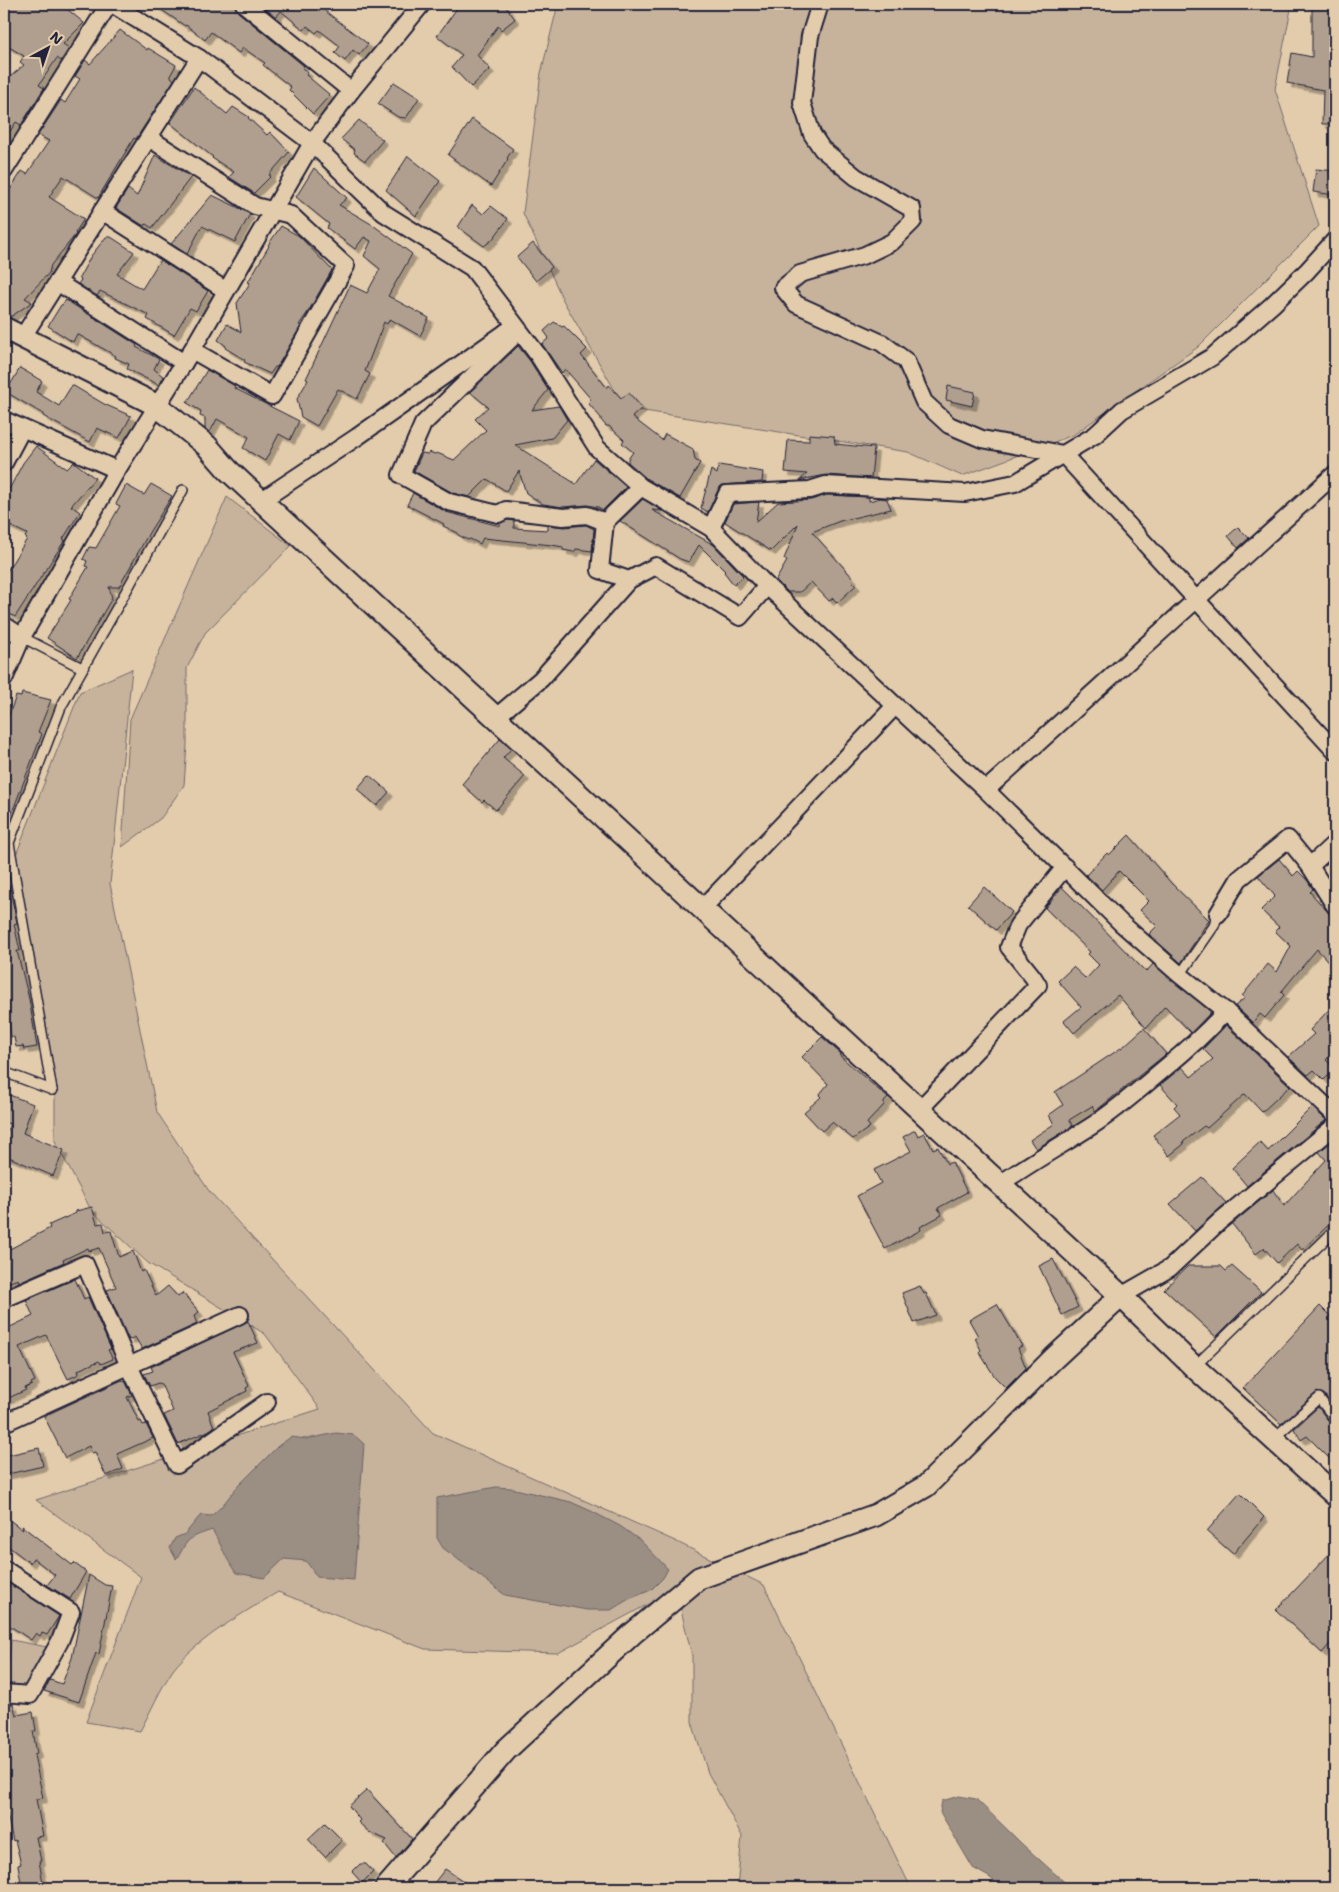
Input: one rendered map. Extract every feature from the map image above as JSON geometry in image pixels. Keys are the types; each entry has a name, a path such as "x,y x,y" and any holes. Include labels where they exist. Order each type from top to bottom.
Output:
{"street":[{"path":"4,171 111,4 199,58 312,143 384,213 472,268 510,328 538,355 596,448 641,487 711,528 767,586 986,790 1121,923 1180,975 1226,1011 1335,1115"},
{"path":"244,4 351,91"},
{"path":"820,4 810,36 802,103 812,134 822,150 856,178 912,209 913,221 892,242 865,255 800,274 783,288 796,304 882,342 906,361 924,402 949,425 982,439 1063,454 1335,751"},
{"path":"4,680 22,637 117,470 188,356 312,143 418,5"},
{"path":"199,58 57,282 13,333 156,405 207,446 228,470 1121,1296 1194,1367 1335,1494"},
{"path":"57,282 188,356 272,396 346,266 291,215 255,206 149,138"},
{"path":"102,211 225,290"},
{"path":"711,528 727,494 810,490 826,485 964,493 1015,483 1095,435 1122,410 1212,357 1272,305 1335,240"},
{"path":"262,500 357,437 510,328"},
{"path":"510,328 511,339 422,424 401,475 449,502 498,514 506,510 563,517 587,515 605,522"},
{"path":"4,420 117,470"},
{"path":"4,463 22,429"},
{"path":"986,790 1335,474"},
{"path":"629,580 600,570 605,522 641,487"},
{"path":"495,718 541,679 629,580 656,566 740,617 767,586"},
{"path":"4,625 22,637"},
{"path":"702,909 895,706"},
{"path":"1218,914 1239,879 1288,839 1310,866 1335,906"},
{"path":"1310,866 1335,844"},
{"path":"919,1110 1038,985 1009,946 1018,925 1065,867"},
{"path":"1000,1184 1026,1165 1093,1125 1132,1097 1182,1056 1226,1011"},
{"path":"386,1888 506,1750 632,1634 698,1578 876,1515 926,1486 1054,1358 1121,1296 1170,1268 1220,1220 1335,1126"},
{"path":"4,1299 85,1264 129,1366 177,1465 267,1402"},
{"path":"4,1422 240,1315"},
{"path":"4,1569 71,1612 60,1641 30,1695 4,1693"}],"lane":[{"path":"4,1072 52,1090 6,843 60,707 184,490"},
{"path":"22,637 82,668"},
{"path":"1180,975 1214,926 1218,914"},
{"path":"1194,1367 1335,1230"},
{"path":"1274,1438 1319,1398 1335,1419"}],"shaded area":[{"path":"558,4 1292,4 1275,89 1319,226 1198,347 1073,435 962,476 908,452 625,408 564,302 523,213 541,73"},
{"path":"227,497 291,546 205,633 187,668 187,745 184,785 161,818 122,847 130,719"},
{"path":"132,669 110,884 157,1112 209,1191 433,1433 675,1541 764,1585 911,1888 737,1888 742,1836 708,1773 692,1722 692,1656 676,1589 558,1653 425,1649 278,1592 222,1627 183,1659 168,1677 140,1731 86,1722 141,1577 36,1500 320,1409 265,1334 148,1263 91,1210 55,1141 55,1086 12,865 80,692"},
{"path":"336,1433 354,1435 364,1444 354,1580 317,1577 306,1561 284,1559 264,1578 236,1573 212,1530 188,1541 176,1559 170,1548 175,1538 185,1534 202,1515 211,1516 278,1446 291,1437 307,1439"},
{"path":"496,1487 511,1488 571,1502 591,1511 620,1526 641,1541 668,1569 663,1578 651,1590 629,1599 611,1610 587,1610 505,1595 443,1548 437,1538 437,1498"},
{"path":"11,1640 47,1647 31,1682 22,1688 6,1685"},
{"path":"959,1796 976,1799 1071,1888 1003,1888 973,1868 940,1812 942,1801"}],"building":[{"path":"4,4 61,4 84,23 63,44 69,48 61,61 57,58 39,85 44,88 21,125 16,122 4,141 4,82 24,65 20,62 24,56 4,44"},
{"path":"153,4 234,4 238,12 304,66 302,68 308,72 306,75 330,95 313,114 289,90 291,87 263,65 265,63 243,48 239,53 211,32 205,40 186,25"},
{"path":"260,4 316,4 368,44 359,55 353,50 345,61 335,53 340,46 319,30 316,33 307,26 304,30 281,11 276,17"},
{"path":"460,4 504,4 515,19 501,30 498,26 477,55 490,69 471,87 452,67 462,55 437,36"},
{"path":"1312,4 1335,4 1335,124 1322,124 1323,90 1287,83 1292,53 1312,57"},
{"path":"120,30 147,50 148,48 176,65 170,76 174,80 136,139 134,138 98,198 63,176 49,197 84,219 76,234 51,265 49,273 25,298 32,302 12,316 4,312 4,199 22,171 27,174 49,141 38,135 61,100 65,103 80,79 75,76 85,60 90,64"},
{"path":"394,82 419,98 406,118 398,117 378,104"},
{"path":"194,87 227,114 233,107 249,117 267,135 270,132 289,152 269,175 271,176 254,193 229,177 234,172 212,158 170,123"},
{"path":"472,119 513,149 491,186 448,155"},
{"path":"359,120 383,140 365,161 354,153 355,150 341,139"},
{"path":"155,155 191,177 152,228 146,224 144,226 116,208 128,189 137,196"},
{"path":"408,156 440,181 416,216 386,190"},
{"path":"314,168 347,198 339,205 373,225 412,254 388,296 429,318 420,336 390,319 387,324 384,322 365,371 370,374 357,399 338,389 317,426 301,417 297,399 308,380 306,379 350,285 367,293 380,269 364,256 371,241 364,237 355,249 327,228 329,224 296,197"},
{"path":"1316,169 1335,171 1335,195 1313,192"},
{"path":"212,195 250,214 235,242 202,226 187,254 171,244"},
{"path":"472,205 483,214 491,206 508,219 492,240 484,246 458,227"},
{"path":"281,226 299,236 332,270 299,325 301,326 277,367 270,374 244,362 245,360 225,348 226,346 218,340 227,324 241,332 237,303 250,283 248,282 268,245"},
{"path":"106,237 111,237 134,252 117,274 142,289 160,260 208,291 196,311 190,308 174,335 147,319 149,315 100,291 97,296 78,284 81,280 79,278 91,256"},
{"path":"533,243 552,267 536,281 517,257"},
{"path":"66,300 137,345 136,347 159,359 154,369 164,377 159,385 127,369 129,364 115,358 116,356 77,334 73,342 48,326"},
{"path":"554,322 562,327 564,326 587,349 581,355 607,388 609,385 621,398 629,393 642,408 632,417 662,440 665,434 693,449 695,460 700,463 680,498 647,479 628,462 633,452 622,443 624,440 601,420 589,404 590,398 565,369 562,373 542,344 549,338 544,331"},
{"path":"518,346 548,390 532,410 559,406 567,420 552,438 515,445 576,484 594,459 626,487 603,510 587,505 563,507 543,504 526,493 519,471 506,491 487,479 469,497 453,493 414,471 422,453 437,453 454,460 486,430 475,419 488,407 470,392"},
{"path":"20,368 42,381 36,392 59,406 72,385 104,404 131,416 119,438 97,428 90,442 43,416 43,414 6,392"},
{"path":"207,370 235,386 234,388 299,421 290,440 279,434 265,461 243,448 249,437 217,419 210,432 205,429 205,418 200,416 201,411 187,403"},
{"path":"948,386 975,392 972,406 946,400"},
{"path":"809,434 834,436 835,444 874,448 871,478 826,475 800,480 807,474 785,472 788,440 809,441"},
{"path":"36,446 67,469 74,462 95,478 71,506 80,512 63,539 65,540 15,617 4,610 4,576 27,539 25,537 27,534 4,523 4,499 23,463"},
{"path":"719,465 763,472 762,482 722,485 708,512 701,508 711,470 717,474"},
{"path":"151,484 172,496 119,587 109,587 112,598 77,658 47,638 71,600 69,599 88,567 85,566 87,561 83,559 89,547 96,548 120,506 116,504 126,485 144,495"},
{"path":"413,493 446,512 500,526 500,523 508,520 514,521 514,528 548,530 548,525 564,527 586,525 594,529 592,551 576,549 574,552 552,545 483,538 480,544 458,535 458,533 443,526 444,524 407,505"},
{"path":"827,495 869,497 869,501 880,498 887,499 891,509 840,521 812,532 853,578 851,580 856,585 837,603 833,598 829,601 811,582 800,592 788,592 776,580 787,561 784,559 798,524 771,551 725,522 733,504 759,502 756,522 778,502 811,500"},
{"path":"643,499 662,511 652,510 714,545 743,576 734,585 725,571 699,545 689,562 680,559 620,521"},
{"path":"1238,527 1249,538 1238,548 1228,536"},
{"path":"22,693 51,700 38,732 42,734 5,831 4,728 16,696 21,697"},
{"path":"500,739 511,749 503,758 525,776 496,810 484,800 482,802 462,784"},
{"path":"369,775 389,792 377,806 357,789"},
{"path":"1129,835 1172,884 1209,920 1181,963 1149,934 1157,926 1140,910 1149,901 1119,871 1102,890 1086,875 1107,853 1109,855"},
{"path":"1279,859 1293,876 1298,871 1307,880 1313,889 1310,892 1335,920 1335,969 1317,949 1281,992 1284,995 1265,1018 1260,1014 1253,1023 1235,1006 1245,998 1242,996 1268,964 1277,972 1291,946 1275,931 1279,927 1261,910 1275,896 1258,876"},
{"path":"9,885 17,923 14,924 20,951 17,951 29,999 37,1047 24,1049 23,1046 16,1047 14,1037 11,1037 4,992 4,886"},
{"path":"984,887 1012,912 996,930 968,905"},
{"path":"1062,887 1146,972 1153,964 1211,1012 1191,1033 1165,1006 1146,1028 1118,995 1074,1033 1064,1021 1081,1007 1058,981 1073,967 1086,979 1099,965 1088,954 1090,952 1045,908"},
{"path":"1335,1003 1335,1050 1326,1060 1335,1069 1324,1080 1314,1070 1308,1075 1288,1057 1314,1034 1310,1030"},
{"path":"1226,1025 1290,1086 1262,1112 1245,1094 1207,1128 1204,1126 1183,1142 1184,1144 1169,1156 1153,1135 1180,1114 1174,1107 1177,1104 1160,1085 1182,1067 1191,1077 1213,1059 1203,1049"},
{"path":"1144,1028 1166,1054 1097,1110 1095,1111 1092,1106 1069,1120 1073,1126 1036,1149 1030,1140 1054,1124 1049,1115 1063,1105 1055,1092 1124,1046"},
{"path":"822,1037 841,1054 839,1055 888,1098 867,1123 870,1127 853,1139 832,1122 822,1131 804,1112 821,1097 819,1095 828,1084 802,1057"},
{"path":"7,1094 33,1104 23,1133 64,1150 53,1176 4,1155 4,1139 10,1124 4,1122 4,1104"},
{"path":"1312,1107 1326,1120 1247,1186 1232,1168 1260,1142 1268,1151"},
{"path":"915,1130 918,1136 924,1133 933,1149 938,1147 947,1164 952,1162 967,1192 938,1208 942,1215 920,1227 921,1230 885,1249 857,1196 881,1183 874,1170 911,1151 903,1137"},
{"path":"1335,1139 1335,1219 1302,1250 1297,1244 1277,1263 1264,1248 1256,1254 1232,1224 1273,1190 1284,1206 1326,1160 1319,1152"},
{"path":"1202,1177 1226,1203 1195,1231 1170,1204"},
{"path":"92,1207 97,1224 103,1223 105,1232 111,1231 119,1257 133,1251 141,1272 144,1270 156,1296 168,1286 178,1297 183,1293 199,1312 194,1316 197,1324 142,1349 135,1337 129,1340 107,1290 116,1287 99,1248 89,1251 88,1248 63,1260 64,1262 19,1282 18,1279 4,1284 4,1252 50,1228 49,1225 76,1213 76,1211"},
{"path":"1053,1259 1078,1307 1062,1315 1039,1266"},
{"path":"1188,1266 1221,1266 1226,1271 1232,1266 1261,1292 1216,1337 1164,1289"},
{"path":"75,1279 84,1299 88,1297 111,1349 108,1350 113,1359 101,1364 99,1361 78,1370 79,1374 68,1379 46,1335 19,1347 35,1381 31,1383 32,1385 25,1388 26,1390 4,1400 4,1330 33,1316 26,1300"},
{"path":"920,1286 924,1294 926,1293 936,1315 914,1323 902,1293"},
{"path":"997,1304 1022,1346 1018,1348 1026,1368 1006,1388 995,1377 979,1352 981,1350 975,1338 978,1336 969,1320"},
{"path":"1320,1306 1335,1321 1335,1409 1324,1394 1317,1392 1281,1424 1243,1388"},
{"path":"248,1321 258,1343 233,1352 249,1386 246,1388 247,1391 208,1411 214,1427 178,1444 164,1415 173,1411 161,1384 158,1383 150,1386 144,1374 153,1371 151,1367"},
{"path":"122,1380 125,1381 132,1395 127,1397 139,1422 141,1421 143,1425 146,1424 153,1438 117,1454 123,1469 106,1476 95,1452 92,1453 89,1446 65,1458 44,1416"},
{"path":"1318,1407 1330,1423 1335,1425 1335,1464 1307,1436 1301,1440 1294,1429"},
{"path":"39,1448 43,1466 4,1475 4,1456"},
{"path":"1240,1493 1264,1517 1233,1554 1207,1531"},
{"path":"4,1516 23,1530 22,1526 72,1565 74,1563 86,1572 70,1599 47,1585 55,1575 33,1558 30,1563 4,1543"},
{"path":"1335,1548 1335,1638 1322,1653 1276,1610"},
{"path":"89,1575 105,1585 112,1586 99,1654 96,1653 79,1702 44,1691 50,1680 62,1684 72,1658"},
{"path":"10,1584 59,1616 47,1635 42,1633 40,1636 36,1633 31,1640 4,1622 4,1594"},
{"path":"4,1703 13,1704 16,1715 33,1712 36,1731 33,1731 37,1754 34,1755 43,1798 36,1799 43,1836 36,1837 44,1888 22,1888 18,1865 21,1864 15,1840 13,1841 4,1801"},
{"path":"367,1790 412,1839 396,1858 384,1843 387,1840 369,1832 358,1822 360,1820 349,1806"},
{"path":"325,1823 342,1840 325,1857 308,1839"},
{"path":"360,1864 366,1864 373,1872 362,1883 352,1872"},
{"path":"445,1869 474,1888 430,1888"}]}
